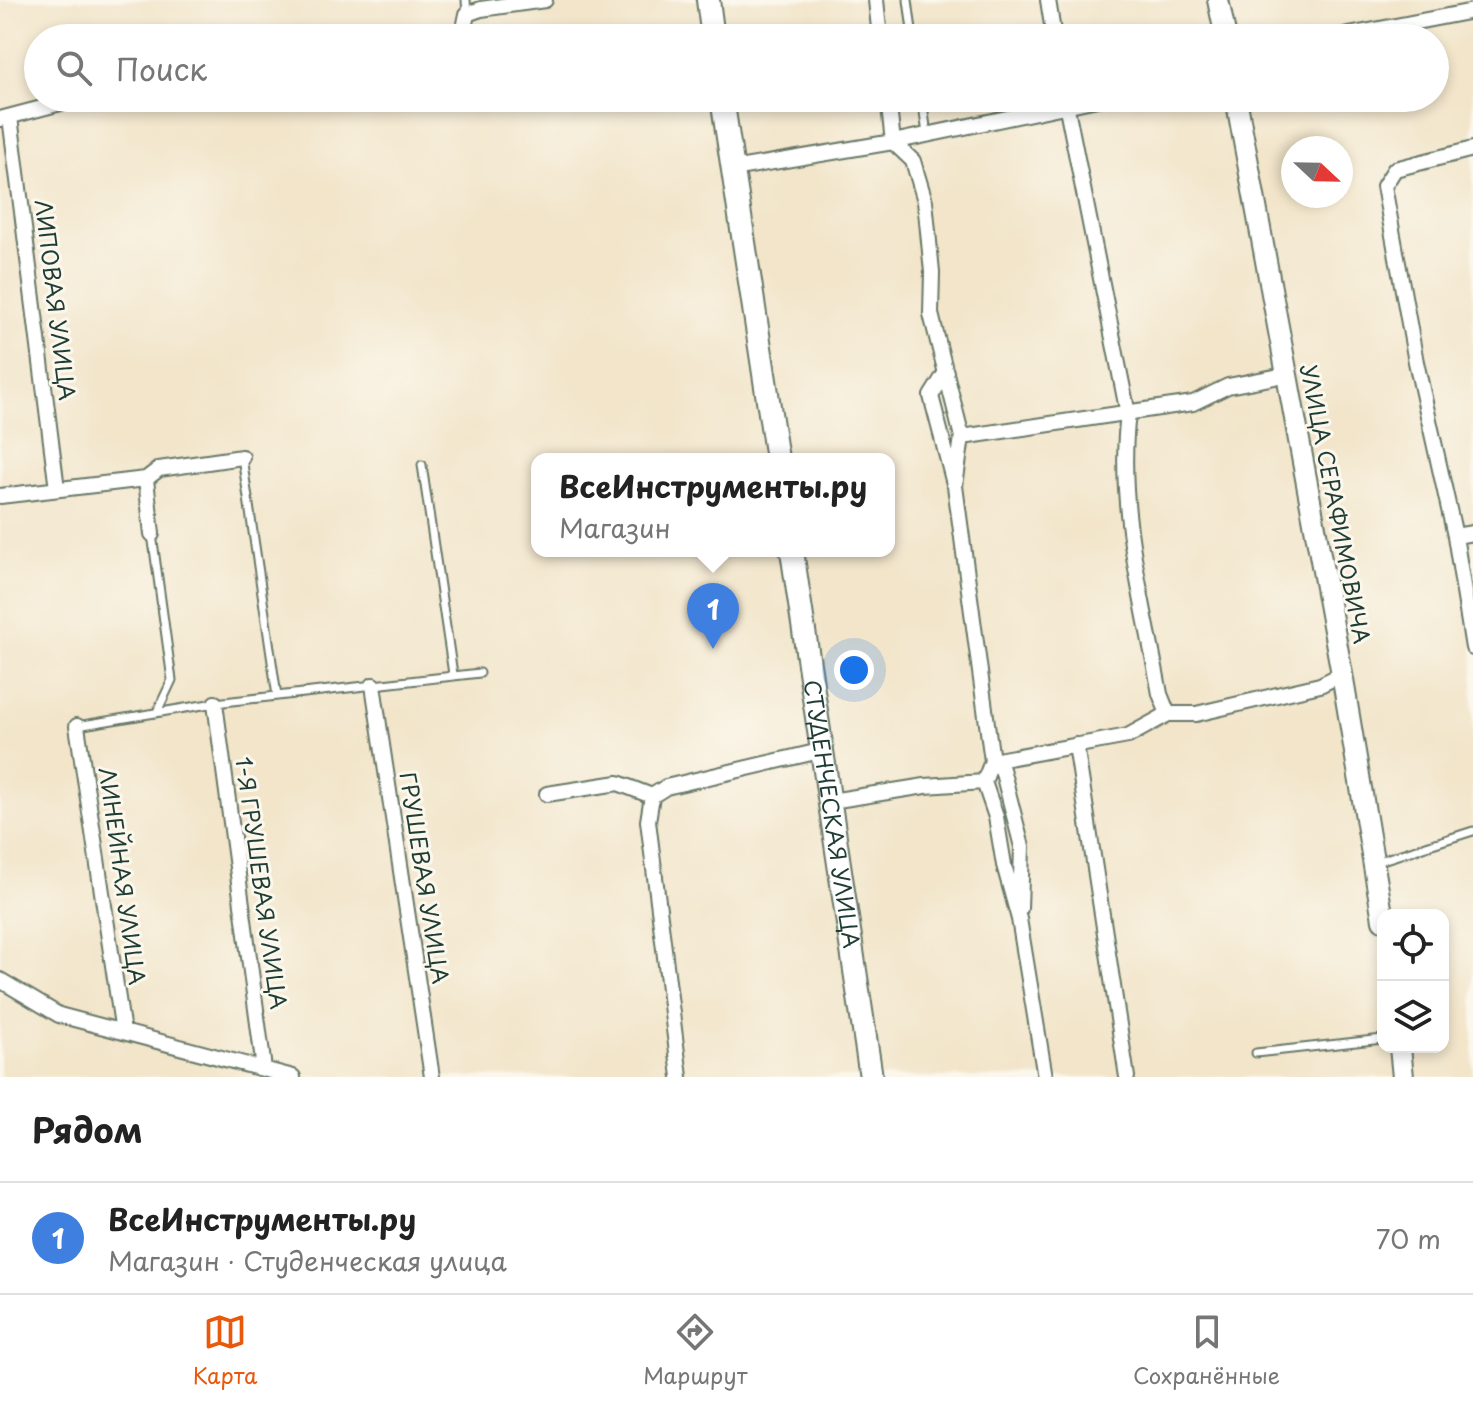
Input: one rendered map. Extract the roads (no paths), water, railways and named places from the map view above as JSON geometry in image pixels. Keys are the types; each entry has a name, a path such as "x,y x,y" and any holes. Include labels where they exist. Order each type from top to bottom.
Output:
{"main road":[{"path":"708,0 711,24"},
{"path":"724,112 776,453"},
{"name":"СТУДЕНЧЕСКАЯ УЛИЦА","path":"793,557 871,1077"}],"street":[{"path":"467,7 481,9 545,0"},
{"path":"876,0 879,24"},
{"path":"1048,0 1052,24"},
{"path":"1218,0 1223,24"},
{"path":"1406,24 1473,11"},
{"path":"5,118 28,112"},
{"path":"890,112 893,142 913,161 925,201 932,272 931,314 962,437 955,486 992,761 984,782 996,817 1004,865 1019,919 1045,1077"},
{"path":"732,169 893,142 1020,112"},
{"path":"1068,112 1128,414 1122,456 1132,540 1160,694 1168,714"},
{"name":"УЛИЦА СЕРАФИМОВИЧА","path":"1238,112 1342,674 1381,909"},
{"name":"ЛИПОВАЯ УЛИЦА","path":"5,118 57,489"},
{"path":"1473,149 1395,169 1384,186 1416,362 1455,536 1473,648"},
{"path":"946,372 931,396 949,478 955,486"},
{"path":"962,437 1193,403 1228,386 1285,375"},
{"path":"0,496 146,479 159,469 242,457"},
{"path":"146,479 152,534"},
{"path":"1455,536 1473,533"},
{"path":"992,761 1128,736 1168,714 1196,714 1320,685 1342,674"},
{"name":"ГРУШЕВАЯ УЛИЦА","path":"373,685 432,1077"},
{"name":"1-Я ГРУШЕВАЯ УЛИЦА","path":"215,703 264,1069"},
{"name":"ЛИНЕЙНАЯ УЛИЦА","path":"77,726 123,1032"},
{"path":"1076,745 1127,1077"},
{"path":"680,1077 648,821 652,796 666,787 824,750"},
{"path":"992,761 1002,769 1022,847 1019,919"},
{"path":"831,801 925,786 984,782"},
{"path":"547,794 618,783 652,796"},
{"path":"0,980 59,1015 293,1077"},
{"path":"1401,1053 1403,1077"}],"lane":[{"path":"908,0 911,24"},
{"path":"924,112 927,134"},
{"path":"242,457 277,696"},
{"path":"422,465 453,674"},
{"path":"152,534 172,680 157,712"},
{"path":"77,726 215,703 480,673"},
{"path":"1375,862 1473,831"},
{"path":"1256,1053 1377,1040"}],"place":[{"name":"ВсеИнструменты.ру","path":"713,649"}]}
